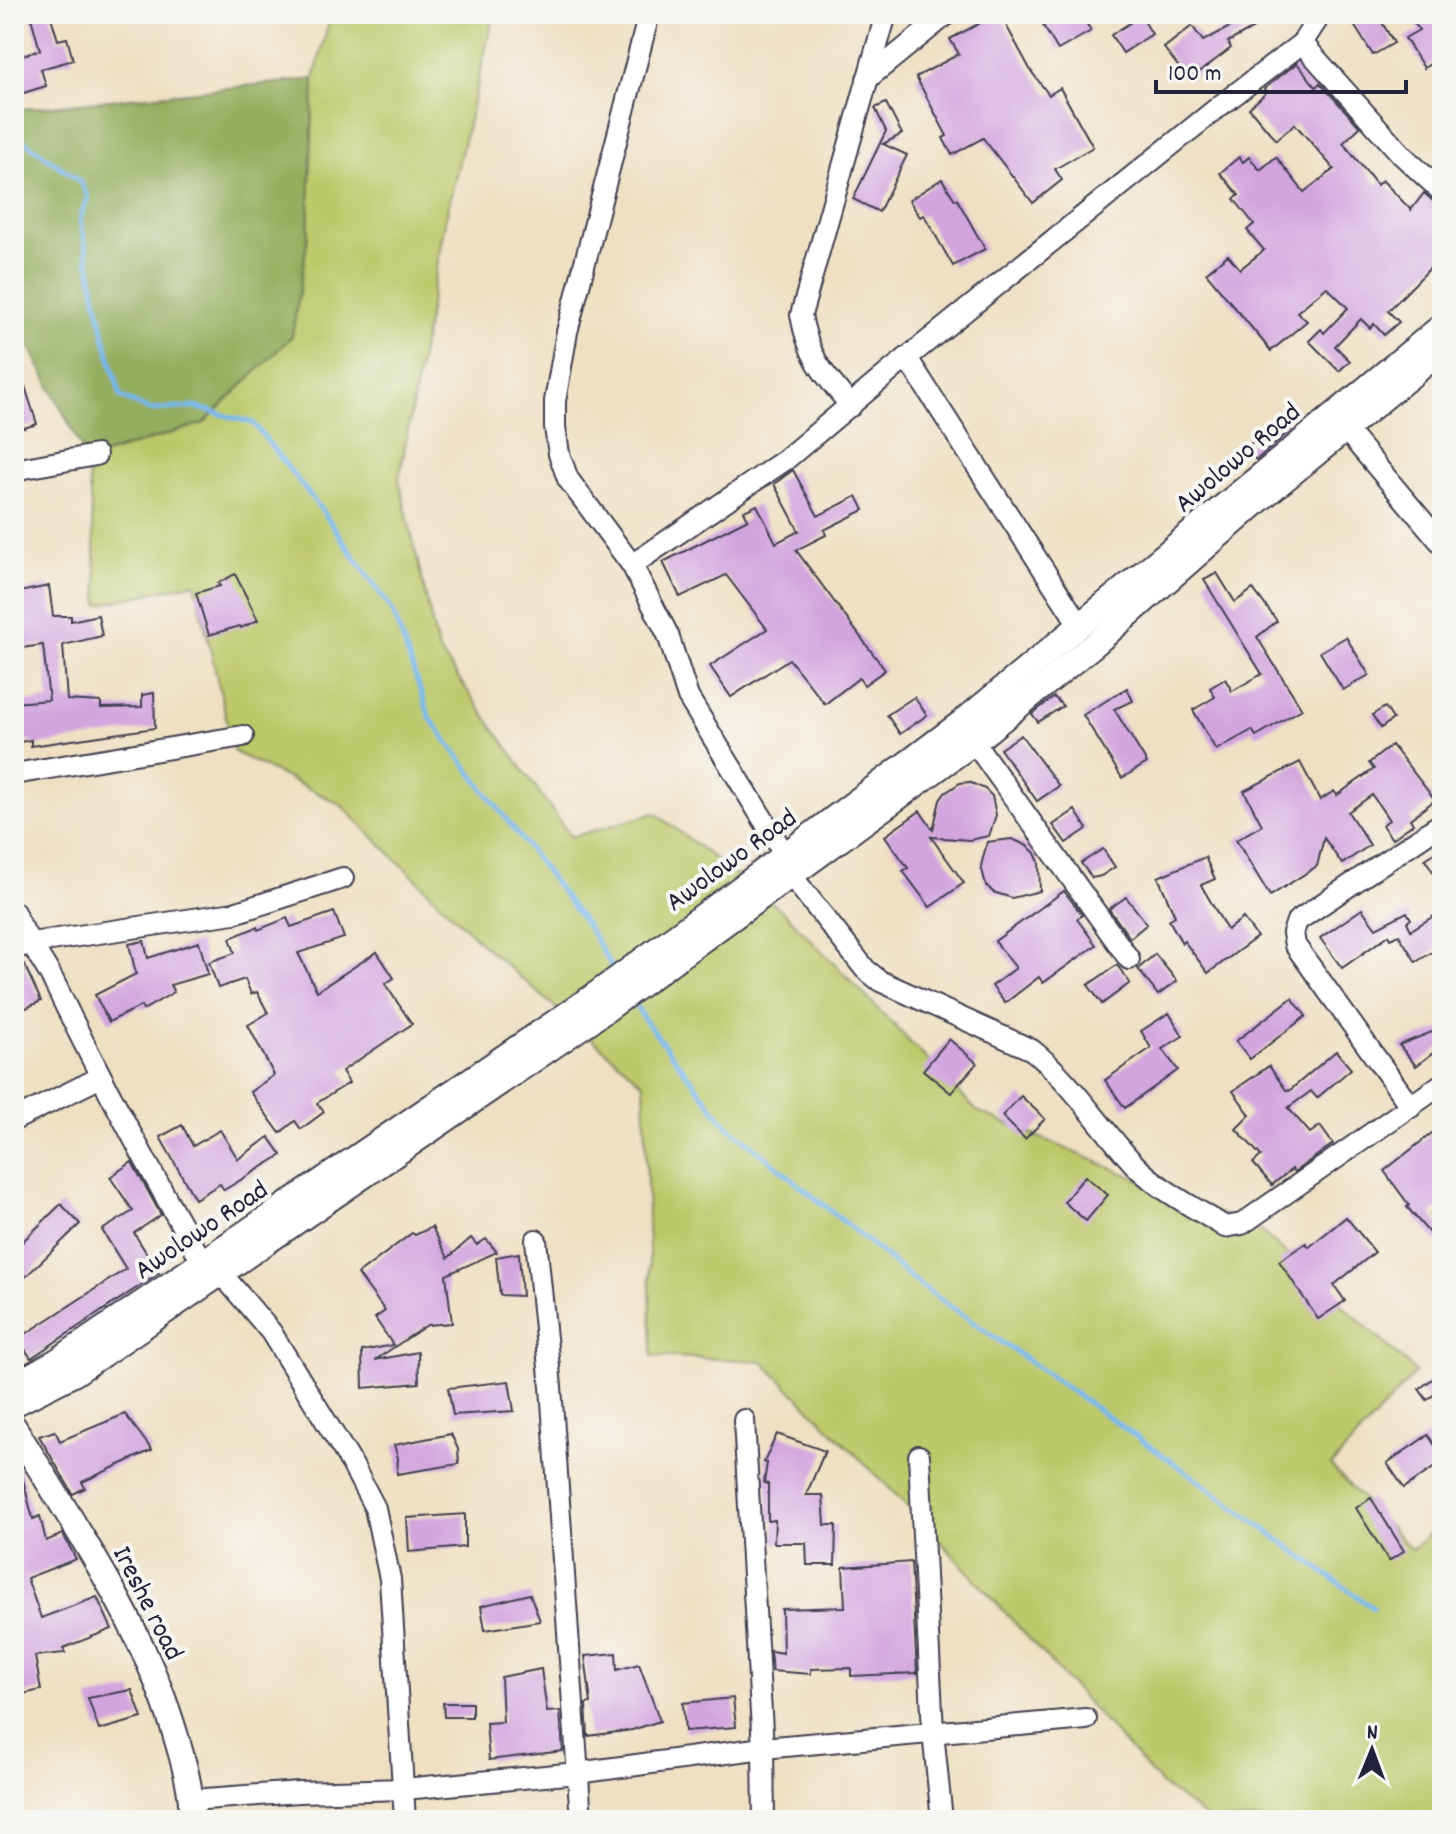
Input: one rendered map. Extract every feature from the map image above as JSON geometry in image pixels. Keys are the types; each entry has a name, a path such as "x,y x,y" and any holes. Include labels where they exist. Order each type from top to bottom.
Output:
{"main road":[{"name":"Awolowo Road","path":"788,865 1442,326"},
{"name":"Awolowo Road","path":"14,1404 75,1373 212,1268 597,1005 788,865 974,742 1096,643 1258,501 1442,350"},
{"name":"Awolowo Road","path":"14,1385 212,1268"},
{"name":"Ireshe road","path":"14,1427 95,1557 151,1664 183,1759 192,1810"}],"street":[{"path":"649,14 567,332 555,414 559,454 568,479 632,565 668,635 688,697 788,865 865,969 880,981 1032,1050 1052,1066 1152,1180 1225,1227 1242,1224 1442,1084"},
{"path":"851,406 816,364 806,340 801,315 886,14"},
{"path":"867,79 947,14"},
{"path":"632,565 785,460 907,358 1302,43 1321,14"},
{"path":"1302,43 1402,155 1442,192"},
{"path":"907,358 1080,626"},
{"path":"1346,430 1442,544"},
{"path":"14,470 96,455"},
{"path":"14,774 243,736"},
{"path":"974,742 1129,959"},
{"path":"1411,1107 1295,945 1293,933 1297,921 1442,823"},
{"path":"22,946 234,913 343,878"},
{"path":"14,912 24,936 22,946"},
{"path":"22,946 56,985 99,1078 212,1268 271,1332 352,1464 375,1508 390,1579 405,1820"},
{"path":"14,1120 99,1078"},
{"path":"536,1240 551,1387 581,1820"},
{"path":"744,1420 763,1748 764,1820"},
{"path":"919,1456 933,1732 942,1820"},
{"path":"192,1810 299,1792 404,1789 577,1773 763,1748 1086,1719"}],"green space":[{"path":"331,14 494,14 445,221 399,480 438,649 571,837 655,813 784,912 977,1111 1261,1231 1416,1372 1331,1466 1412,1550 1442,1521 1442,1820 1210,1820 1162,1785 922,1521 762,1361 652,1356 644,1084 483,945 340,804 234,752 195,583 99,605 87,460 204,423 292,336 308,236 314,79"},
{"path":"314,79 308,236 292,336 204,423 87,459 14,316 14,110"}],"building":[{"path":"30,14 50,14 58,40 67,38 73,60 41,69 46,86 17,95 14,58 40,50"},
{"path":"1000,14 1031,71 1049,95 1060,88 1093,147 1055,169 1062,180 1033,203 983,138 952,155 943,138 947,136 916,77 959,54 950,39"},
{"path":"1036,14 1081,14 1091,31 1058,50"},
{"path":"1225,14 1279,14 1228,42 1231,48 1189,80 1164,48 1192,26 1203,41 1232,26"},
{"path":"1347,14 1377,14 1394,43 1373,55"},
{"path":"1408,14 1442,14 1442,56 1424,68 1405,38 1419,30"},
{"path":"1141,16 1152,34 1123,53 1111,35"},
{"path":"1297,63 1316,87 1320,83 1360,127 1343,143 1377,185 1382,180 1411,210 1424,193 1442,205 1442,256 1388,311 1399,322 1384,335 1374,324 1370,328 1361,319 1335,346 1350,361 1339,371 1309,341 1321,329 1324,333 1348,308 1327,287 1297,312 1307,321 1271,351 1206,273 1228,255 1240,269 1264,250 1247,230 1254,224 1234,199 1239,195 1220,173 1239,157 1243,162 1249,157 1260,170 1276,157 1304,192 1334,169 1295,124 1276,140 1249,108 1267,92 1264,89"},
{"path":"886,103 902,134 883,144 907,155 879,212 853,199 886,131 875,108"},
{"path":"942,179 985,249 953,266 924,215 920,217 909,200"},
{"path":"17,361 37,424 14,431 14,362"},
{"path":"1281,416 1292,429 1256,460 1246,448"},
{"path":"793,470 818,516 857,496 864,510 824,530 826,535 796,550 885,670 864,685 859,678 825,704 789,659 731,697 710,666 767,629 726,575 680,597 663,562 748,519 744,511 757,505 776,543 799,531 774,484"},
{"path":"1217,573 1235,602 1253,589 1277,621 1257,637 1302,709 1256,736 1252,730 1216,750 1193,710 1215,697 1210,688 1225,679 1232,691 1262,674 1204,580"},
{"path":"235,574 258,620 241,628 209,635 196,593 220,586 218,583"},
{"path":"49,586 53,616 71,616 71,621 98,615 102,636 63,645 67,700 101,702 101,708 142,707 142,695 154,693 155,728 31,746 31,740 14,743 14,703 49,700 43,645 14,649 14,593"},
{"path":"1346,637 1369,675 1343,690 1320,652"},
{"path":"1127,688 1133,701 1114,709 1147,763 1122,778 1083,715"},
{"path":"914,697 927,715 900,734 887,715"},
{"path":"1054,697 1063,706 1038,722 1032,714"},
{"path":"1385,707 1393,719 1381,728 1372,715"},
{"path":"1021,735 1059,786 1037,801 1000,749"},
{"path":"1392,745 1435,800 1410,819 1413,824 1392,839 1382,825 1389,820 1372,795 1348,812 1370,845 1342,864 1324,838 1317,866 1270,896 1236,840 1262,825 1244,791 1300,762 1320,800 1334,791 1337,795 1374,769 1369,763"},
{"path":"969,782 992,796 996,815 989,836 969,840 931,837 964,883 930,907 903,871 908,868 885,836 920,811 933,830 940,800 945,793 960,783"},
{"path":"1075,810 1087,829 1066,843 1053,825"},
{"path":"1012,839 1035,853 1039,862 1040,891 1012,898 993,892 986,885 981,866 987,842"},
{"path":"1442,848 1442,886 1425,859"},
{"path":"1103,849 1115,867 1092,878 1081,863"},
{"path":"1205,857 1215,879 1201,885 1227,930 1243,918 1257,937 1208,973 1184,941 1182,943 1169,920 1175,916 1158,877"},
{"path":"1064,891 1082,915 1077,919 1096,945 1043,983 1039,977 1005,1003 992,986 1016,968 995,941"},
{"path":"1126,897 1147,924 1130,938 1109,909"},
{"path":"1362,909 1376,928 1407,912 1411,930 1442,911 1442,946 1416,962 1399,935 1391,939 1389,935 1342,968 1320,938"},
{"path":"334,912 344,938 298,953 317,991 377,952 394,978 385,984 412,1024 342,1071 349,1083 317,1103 324,1112 301,1129 295,1121 280,1133 250,1092 274,1075 248,1025 268,1013 257,992 251,994 245,979 218,988 209,962 235,953 230,938 257,927 258,930 287,918 291,927"},
{"path":"144,941 148,958 199,942 208,974 170,985 174,992 143,1010 141,1006 109,1022 95,995 136,974 129,944"},
{"path":"1155,954 1177,981 1158,995 1138,969"},
{"path":"24,964 41,1001 18,1012 14,1003 14,968"},
{"path":"1117,965 1130,983 1102,1004 1088,985"},
{"path":"1292,998 1306,1016 1250,1059 1236,1041"},
{"path":"1169,1013 1183,1036 1162,1049 1178,1070 1125,1108 1105,1080 1151,1048 1141,1031"},
{"path":"1442,1028 1442,1046 1416,1066 1399,1045"},
{"path":"949,1039 977,1063 951,1093 923,1070"},
{"path":"1336,1051 1351,1069 1317,1098 1311,1091 1288,1108 1310,1133 1320,1126 1333,1144 1272,1185 1253,1163 1261,1156 1236,1129 1250,1115 1233,1091 1269,1066 1289,1091"},
{"path":"1021,1096 1045,1119 1025,1139 1002,1116"},
{"path":"182,1125 193,1146 220,1130 238,1159 269,1137 282,1155 224,1190 220,1184 195,1199 160,1137"},
{"path":"1442,1125 1442,1205 1431,1214 1442,1226 1442,1248 1407,1207 1409,1205 1384,1171"},
{"path":"132,1162 161,1215 134,1233 159,1273 31,1358 18,1339 126,1269 102,1230 133,1211 110,1177"},
{"path":"1085,1176 1108,1195 1086,1221 1064,1202"},
{"path":"61,1204 80,1224 14,1288 14,1250"},
{"path":"1346,1217 1375,1252 1334,1285 1345,1301 1318,1319 1279,1261 1306,1243 1309,1247"},
{"path":"432,1227 448,1258 471,1238 477,1245 486,1239 497,1252 446,1275 452,1323 427,1325 375,1360 418,1352 419,1383 363,1388 362,1351 393,1345 375,1318 385,1311 358,1274 412,1233 415,1235"},
{"path":"519,1253 522,1296 500,1295 496,1257"},
{"path":"1442,1372 1442,1388 1427,1400 1419,1389"},
{"path":"509,1381 514,1411 453,1415 448,1388"},
{"path":"125,1414 152,1450 82,1482 85,1488 73,1494 39,1436 55,1431 60,1441"},
{"path":"451,1434 458,1449 459,1464 397,1474 398,1458 394,1445"},
{"path":"777,1434 825,1451 806,1495 823,1495 825,1525 836,1525 835,1565 807,1565 806,1543 774,1543 775,1520 768,1521 768,1484 764,1483 767,1463 764,1462"},
{"path":"1428,1435 1442,1456 1442,1462 1404,1488 1387,1463"},
{"path":"14,1464 19,1464 33,1519 40,1516 46,1541 63,1534 76,1559 27,1578 41,1618 97,1597 112,1629 63,1648 65,1653 35,1656 41,1690 14,1696"},
{"path":"1371,1498 1404,1551 1389,1561 1356,1508"},
{"path":"465,1514 465,1547 409,1552 407,1518"},
{"path":"911,1562 917,1673 851,1676 851,1668 811,1669 811,1674 772,1671 770,1651 783,1653 782,1609 845,1607 843,1567"},
{"path":"530,1594 540,1621 485,1630 481,1606"},
{"path":"616,1653 617,1670 639,1664 660,1721 632,1730 588,1736 586,1704 591,1703 585,1656"},
{"path":"541,1669 547,1712 560,1711 563,1751 489,1760 486,1723 503,1722 501,1677"},
{"path":"132,1690 142,1718 99,1730 88,1698"},
{"path":"733,1698 736,1727 685,1731 683,1703"},
{"path":"443,1703 472,1703 472,1717 444,1717"}],"waterway":[{"path":"14,137 23,140 80,181 88,197 80,219 104,336 121,397 150,410 195,407 253,423 323,512 392,610 430,718 587,926 615,972"},
{"path":"633,1001 726,1124 920,1285 1181,1468 1373,1608"}]}
